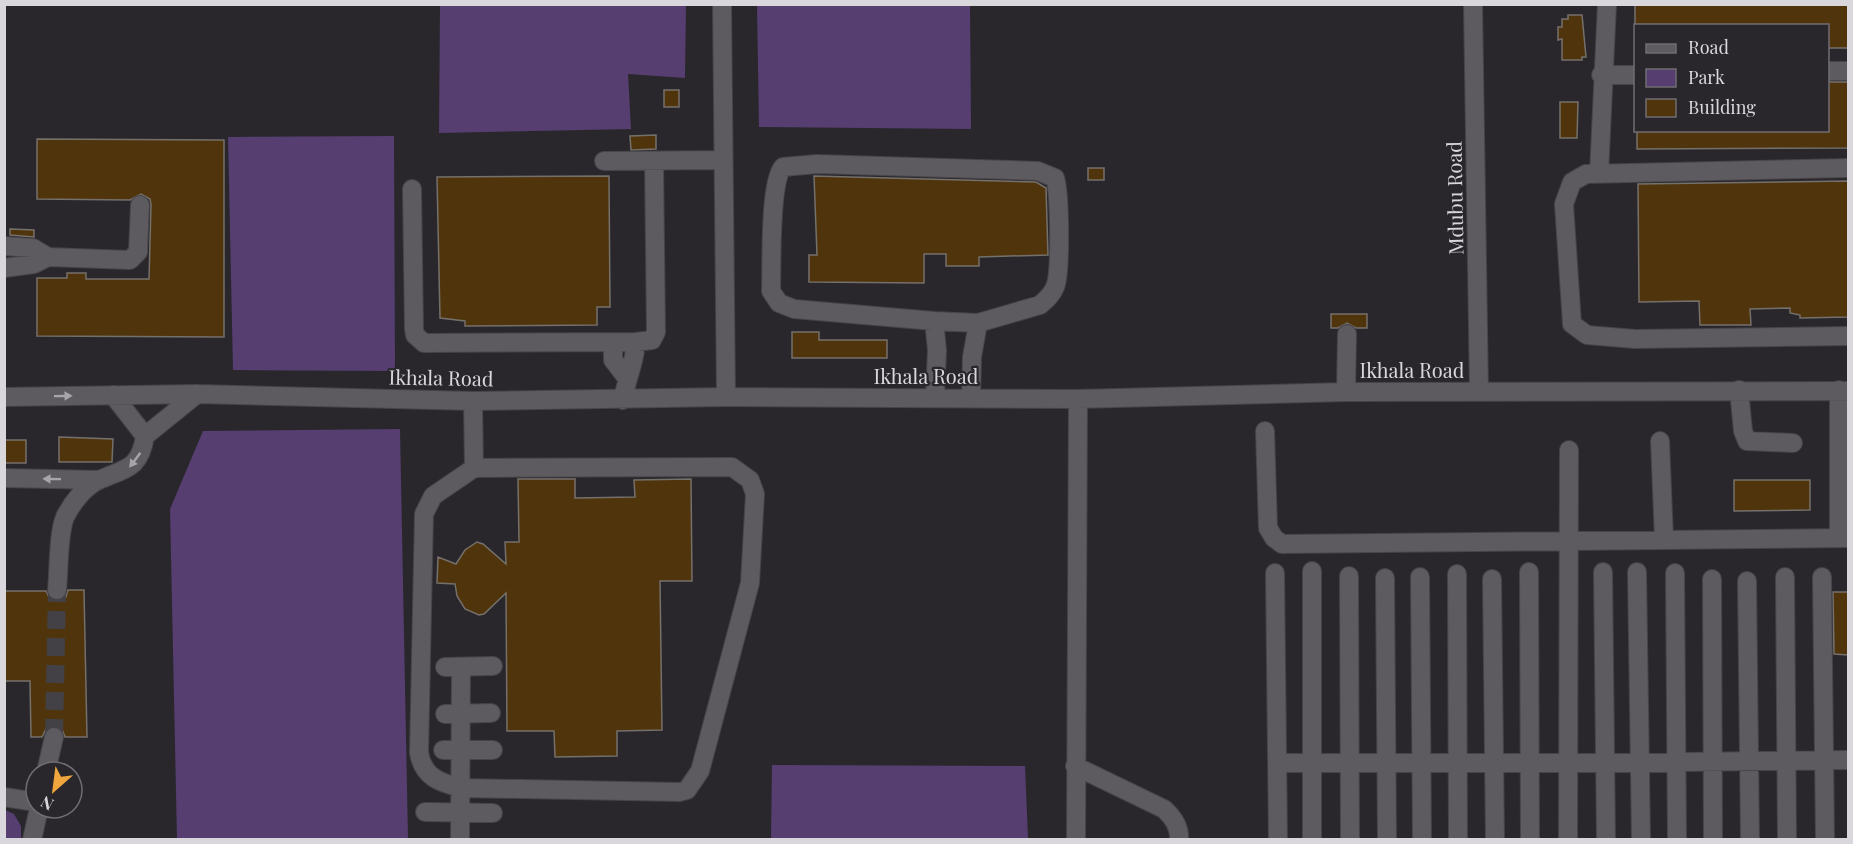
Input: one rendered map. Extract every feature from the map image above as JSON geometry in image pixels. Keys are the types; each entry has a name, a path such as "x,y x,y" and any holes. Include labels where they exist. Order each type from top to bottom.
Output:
{"lane":[{"path":"722,4 726,397"},
{"name":"Mdubu Road","path":"1473,4 1479,392"},
{"path":"1599,174 1601,75 1606,4"},
{"path":"1829,71 1848,71"},
{"path":"1601,75 1634,75"},
{"path":"412,189 414,329 420,340 432,345 636,342 652,340 656,332 654,160"},
{"path":"604,161 723,160"},
{"path":"817,164 1038,171 1056,178 1059,197 1058,280 1055,289 1040,305 978,323 934,321 794,309 774,298 771,291 774,198 777,177 783,167 817,164"},
{"path":"1848,168 1599,174 1578,177 1572,182 1564,204 1572,324 1578,331 1635,339 1848,336"},
{"path":"4,268 34,264 48,257 130,260 138,252 140,205"},
{"path":"4,246 33,248 48,257"},
{"path":"934,321 937,350 935,398"},
{"path":"971,397 972,357 978,323"},
{"path":"1346,392 1347,334"},
{"path":"623,400 626,377 636,359 636,342"},
{"path":"613,343 613,360 626,377"},
{"path":"1739,390 1743,431 1747,441 1793,443"},
{"path":"1265,431 1268,528 1274,538 1282,544 1844,538 1844,391"},
{"name":"Ikhala Road","path":"4,397 197,394 473,401 726,397 1078,399 1346,392 1844,391"},
{"path":"4,478 99,480 124,472 135,463 145,436 197,394"},
{"path":"113,395 145,436"},
{"path":"1076,840 1078,399"},
{"path":"473,401 474,468"},
{"path":"1660,441 1664,539"},
{"path":"1568,840 1569,450"},
{"path":"732,467 750,480 755,494 750,583 700,771 687,790 679,792 462,788 443,784 426,772 419,753 424,514 433,496 474,468 732,467"},
{"path":"57,590 64,520 77,498 99,480"},
{"path":"1312,571 1312,840"},
{"path":"1530,572 1530,840"},
{"path":"1603,572 1606,840"},
{"path":"1637,572 1641,840"},
{"path":"1275,573 1278,840"},
{"path":"1675,573 1677,840"},
{"path":"1457,574 1458,840"},
{"path":"1349,576 1350,840"},
{"path":"1420,577 1422,840"},
{"path":"1785,577 1787,840"},
{"path":"1385,578 1387,840"},
{"path":"1822,578 1825,840"},
{"path":"1492,579 1495,840"},
{"path":"1712,579 1713,840"},
{"path":"1747,581 1750,840"},
{"path":"460,840 459,813 462,788 451,750 453,667 493,666"},
{"path":"452,714 491,713"},
{"path":"49,760 54,737"},
{"path":"451,750 493,750"},
{"path":"1277,763 1567,764 1848,760"},
{"path":"1076,766 1164,809 1172,816 1179,833 1179,840"},
{"path":"4,797 24,800"},
{"path":"425,812 493,813"},
{"path":"32,840 36,820"}],"green space":[{"path":"440,5 686,5 685,78 628,74 631,129 439,133"},
{"path":"757,5 970,5 971,129 759,127"},
{"path":"394,136 395,371 233,370 228,137"},
{"path":"400,429 408,839 177,839 170,509 203,431"},
{"path":"772,765 1025,766 1028,839 771,839"},
{"path":"5,810 14,814 21,826 21,839 5,839"}],"building":[{"path":"1635,4 1848,4 1848,48 1829,48 1829,24 1635,24"},
{"path":"1568,15 1582,15 1586,57 1582,57 1582,60 1562,60 1562,39 1558,40 1558,27 1562,27 1562,19 1568,19"},
{"path":"1829,82 1848,82 1848,148 1637,149 1637,132 1829,132"},
{"path":"664,90 679,90 679,107 664,107"},
{"path":"1560,102 1578,102 1577,138 1560,138"},
{"path":"656,135 656,149 631,150 630,136"},
{"path":"37,139 224,140 224,337 37,336 37,278 67,278 67,273 86,273 86,279 149,279 151,205 150,199 141,194 130,200 37,199"},
{"path":"1088,168 1104,168 1104,180 1088,180"},
{"path":"609,176 610,307 597,307 597,325 465,326 465,321 440,318 437,177"},
{"path":"814,176 1036,182 1046,188 1048,255 979,257 979,266 946,266 946,254 924,254 924,283 809,282 809,255 817,255"},
{"path":"1848,181 1848,317 1800,318 1800,315 1790,313 1790,308 1750,309 1751,325 1700,325 1699,301 1639,302 1638,184"},
{"path":"10,229 34,230 34,237 10,235"},
{"path":"1331,314 1367,314 1367,328 1356,328 1347,323 1338,328 1331,328"},
{"path":"792,332 819,332 819,340 887,340 887,358 792,358"},
{"path":"59,437 113,439 112,462 59,462"},
{"path":"4,440 26,440 26,463 4,463"},
{"path":"518,479 575,479 575,498 635,497 634,480 691,479 692,581 660,581 662,730 617,731 617,756 555,757 554,731 507,731 506,593 484,614 479,615 465,609 457,596 455,584 437,583 438,557 456,564 465,550 477,542 483,544 506,564 505,542 519,542"},
{"path":"1734,480 1810,480 1810,510 1734,511"},
{"path":"68,590 84,590 87,737 65,737 62,729 56,726 46,729 42,737 31,737 30,681 4,681 4,591 46,591 50,599 57,601 66,597"},
{"path":"1833,592 1848,592 1848,655 1834,654"}],"tunnel":[{"path":"54,737 57,590"}]}
